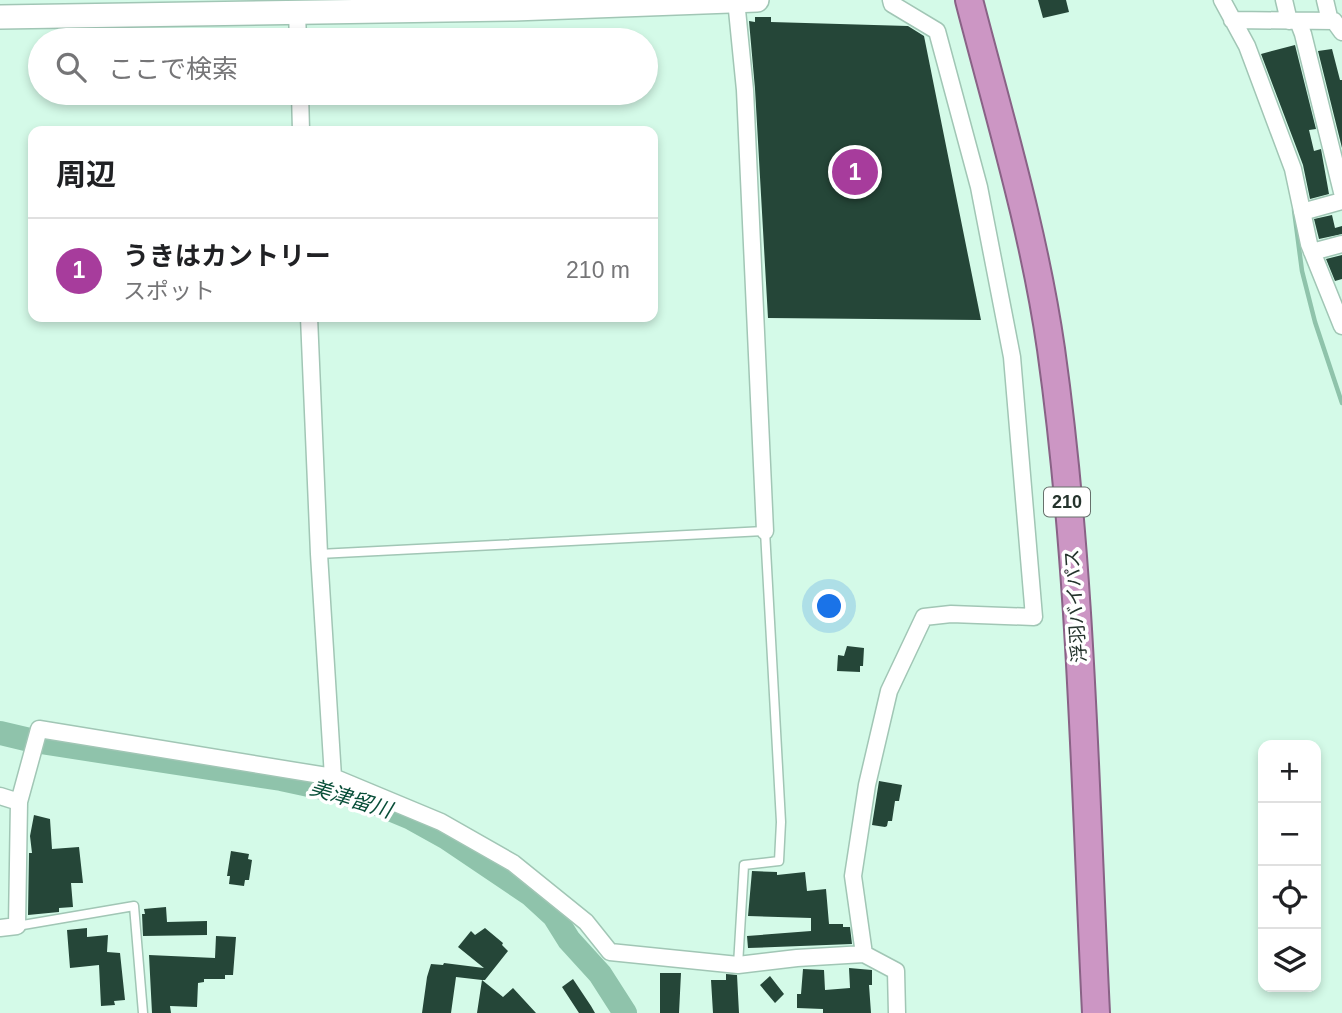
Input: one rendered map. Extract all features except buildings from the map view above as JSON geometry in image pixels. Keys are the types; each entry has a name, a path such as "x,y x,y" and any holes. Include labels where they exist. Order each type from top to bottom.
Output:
{"highway":[{"name":"浮羽バイパス","path":"969,0 1026,215 1051,348 1076,615 1096,1013"}],"main road":[{"path":"0,17 514,9 743,0"}],"street":[{"path":"743,0 765,531"},
{"path":"864,954 853,876 867,785 889,691 924,617 951,614 1034,617 1012,357 979,187 937,31 892,4 891,0"},
{"path":"1222,0 1247,46 1293,169 1312,252 1342,326"},
{"path":"1284,0 1293,21 1303,34 1342,192"},
{"path":"1325,0 1336,27"},
{"path":"297,13 298,28"},
{"path":"1232,20 1293,21 1336,27"},
{"path":"300,105 301,126"},
{"path":"1302,212 1342,201"},
{"path":"1312,252 1342,244"},
{"path":"309,322 319,554 333,777"},
{"path":"0,928 17,926 19,802 39,729 333,777 441,822 513,863 586,922 610,952 738,965 864,954 896,971 897,1013"},
{"path":"0,796 19,802"}],"lane":[{"path":"319,554 765,531 781,822 779,861 744,865 738,965"},
{"path":"17,926 134,906 143,1013"}],"waterway":[{"path":"1294,210 1302,271 1315,322 1342,403"},
{"name":"美津留川","path":"0,733 34,741 281,779 332,790 375,803 411,818 447,838 530,894 554,916 569,940 600,974 625,1013"}],"place":[{"name":"うきはカントリー","path":"855,172"}]}
